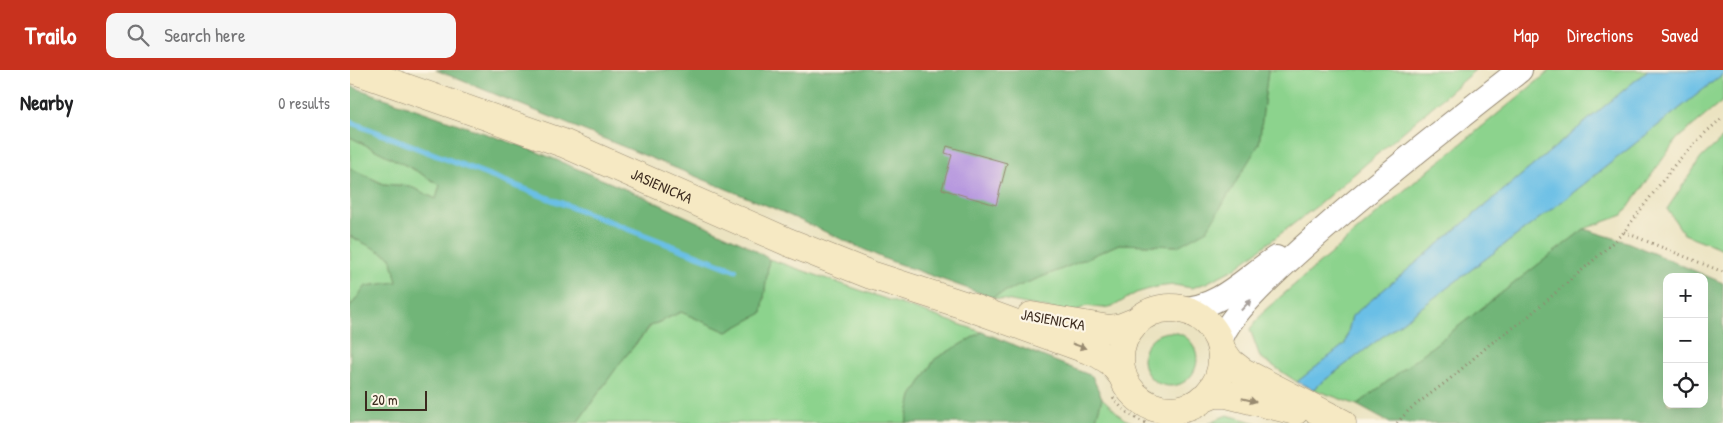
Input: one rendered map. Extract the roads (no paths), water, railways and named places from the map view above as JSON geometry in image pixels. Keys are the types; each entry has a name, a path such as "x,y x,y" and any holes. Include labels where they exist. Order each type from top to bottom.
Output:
{"main road":[{"name":"JASIENICKA","path":"355,70 563,143 843,264 1097,353 1110,362 1122,375"},
{"name":"JASIENICKA","path":"967,306 1109,329 1122,327 1137,321"},
{"path":"1220,347 1222,362 1214,386 1202,399 1192,406 1166,410 1154,407 1136,396 1127,386 1122,375 1120,362 1122,346 1129,330 1137,321 1156,310 1168,308 1181,309 1204,320 1212,330 1230,362 1243,372 1341,423"},
{"path":"1202,399 1214,394 1226,394 1341,423"}],"street":[{"path":"1220,347 1222,334 1233,319 1278,271 1330,223 1520,70"},
{"path":"1181,309 1196,308 1210,304 1271,261 1330,223"}],"water":[{"path":"1648,70 1723,70 1723,74 1565,199 1313,389 1297,382 1345,344 1352,316"}],"waterway":[{"path":"350,122 735,270"}]}
